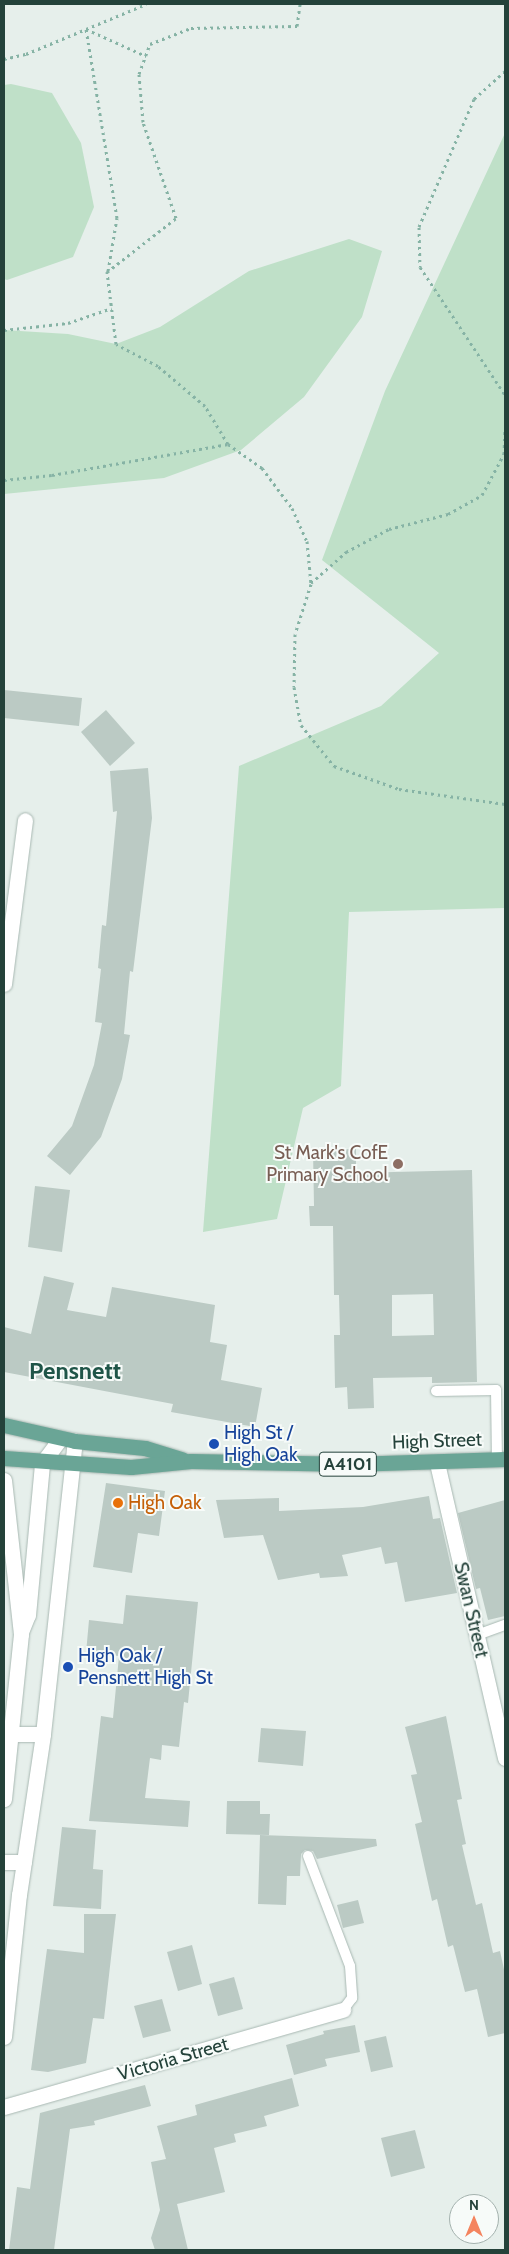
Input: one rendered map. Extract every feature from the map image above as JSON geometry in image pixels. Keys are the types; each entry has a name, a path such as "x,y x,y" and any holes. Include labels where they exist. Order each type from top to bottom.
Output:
{"main road":[{"path":"4,984 6,941 25,820"},
{"name":"High Street","path":"4,1424 68,1440 145,1448 191,1461"},
{"path":"4,1799 6,1734 21,1634 28,1616 42,1463 68,1440"},
{"path":"4,2037 19,1895 43,1734 72,1465 68,1440"},
{"name":"High Street","path":"4,1458 42,1463 131,1467 191,1461 437,1463 501,1459"},
{"name":"Swan Street","path":"437,1463 505,1758"},
{"path":"4,1480 21,1634"},
{"path":"6,1734 43,1734"},
{"path":"4,1862 24,1862"},
{"path":"4,1960 8,1993"},
{"name":"Victoria Street","path":"4,2107 343,2010"}],"lane":[{"path":"436,1391 496,1390 501,1459"},
{"path":"477,1635 505,1625"},
{"path":"308,1856 350,1966 352,1998 343,2010"}],"path":[{"path":"4,59 86,29 146,4"},
{"path":"108,272 176,218 143,122 139,74 150,44 191,28 297,26 300,4"},
{"path":"86,29 146,56"},
{"path":"86,29 117,218 108,272 116,344 158,366 205,406 228,444 262,468 292,508 307,541 311,584 295,634 294,687 301,725 334,766 400,789 505,804"},
{"path":"505,71 474,99 419,227 420,267 505,395"},
{"path":"4,330 68,323 112,308"},
{"path":"311,584 346,552 389,529 448,514 482,495 504,454 505,430"},
{"path":"4,480 52,475 228,444"}],"green space":[{"path":"11,84 52,93 81,143 94,207 73,257 7,280 4,279 4,85"},
{"path":"505,133 505,908 349,912 341,1086 303,1108 277,1219 203,1232 239,766 381,706 439,653 322,560 385,391"},
{"path":"349,239 382,251 362,317 304,397 241,450 164,478 4,494 4,330 68,334 116,344 160,327 249,271"}],"building":[{"path":"4,690 82,698 79,726 4,718"},
{"path":"106,710 135,743 110,766 81,732"},
{"path":"148,768 152,818 133,972 130,971 124,1034 130,1035 122,1079 101,1137 70,1175 47,1156 72,1126 94,1065 102,1023 95,1022 101,969 98,968 102,925 106,926 117,811 113,812 110,771"},
{"path":"356,1149 356,1173 472,1170 477,1382 432,1383 432,1377 373,1378 374,1408 348,1409 347,1387 335,1388 334,1335 340,1335 339,1295 334,1295 333,1226 310,1226 309,1206 314,1206 313,1150","holes":["433,1294 434,1335 392,1336 392,1295"]},
{"path":"35,1186 70,1190 62,1252 28,1247"},
{"path":"44,1276 74,1283 67,1310 106,1317 112,1287 215,1305 210,1342 227,1345 221,1380 262,1388 255,1427 171,1412 173,1404 4,1372 4,1327 31,1334"},
{"path":"106,1483 165,1491 159,1536 138,1533 132,1573 93,1567"},
{"path":"429,1496 433,1519 440,1518 457,1593 405,1602 397,1562 385,1564 381,1547 342,1555 348,1576 320,1578 319,1573 278,1580 263,1535 224,1538 216,1500 279,1498 279,1511 363,1507"},
{"path":"505,1500 505,1616 488,1620 480,1588 476,1589 458,1513"},
{"path":"126,1595 198,1602 188,1703 184,1702 179,1747 162,1745 161,1760 150,1758 145,1798 190,1801 188,1827 89,1821 101,1716 113,1718 119,1656 86,1653 89,1620 123,1624"},
{"path":"446,1716 462,1799 457,1800 466,1844 462,1845 476,1905 482,1903 493,1953 500,1951 505,1974 505,2033 488,2037 477,1989 465,1992 453,1945 448,1947 437,1899 432,1901 415,1824 422,1822 411,1775 417,1774 405,1727"},
{"path":"261,1728 306,1731 303,1766 258,1762"},
{"path":"227,1801 260,1801 260,1814 270,1814 269,1835 226,1834"},
{"path":"62,1827 96,1830 93,1869 103,1870 101,1909 53,1906"},
{"path":"260,1835 376,1839 377,1846 317,1859 313,1851 305,1850 301,1854 300,1876 287,1876 286,1905 258,1904"},
{"path":"358,1900 364,1923 343,1928 337,1905"},
{"path":"84,1914 116,1914 104,2019 93,2018 86,2063 48,2072 31,2070 47,1949 84,1953"},
{"path":"192,1945 202,1984 178,1991 167,1952"},
{"path":"234,1977 243,2009 218,2016 209,1984"},
{"path":"162,1999 171,2031 143,2038 134,2006"},
{"path":"355,2025 360,2052 325,2059 327,2066 294,2075 286,2045 324,2034 323,2031"},
{"path":"386,2036 393,2067 371,2072 364,2041"},
{"path":"292,2078 299,2106 264,2116 267,2126 234,2134 236,2142 214,2148 225,2192 177,2204 188,2250 155,2250 151,2238 160,2210 151,2162 166,2159 157,2126 197,2115 195,2105"},
{"path":"145,2085 151,2106 94,2121 95,2125 70,2129 54,2250 9,2250 17,2187 30,2189 40,2113"},
{"path":"415,2130 425,2168 391,2177 381,2138"}],"place":[{"name":"St Mark's CofE Primary School","path":"398,1164"},
{"name":"High St / High Oak","path":"214,1444"},
{"name":"High Oak","path":"118,1503"},
{"name":"High Oak / Pensnett High St","path":"68,1667"}],"district":[{"name":"Pensnett","path":"75,1371"}]}
